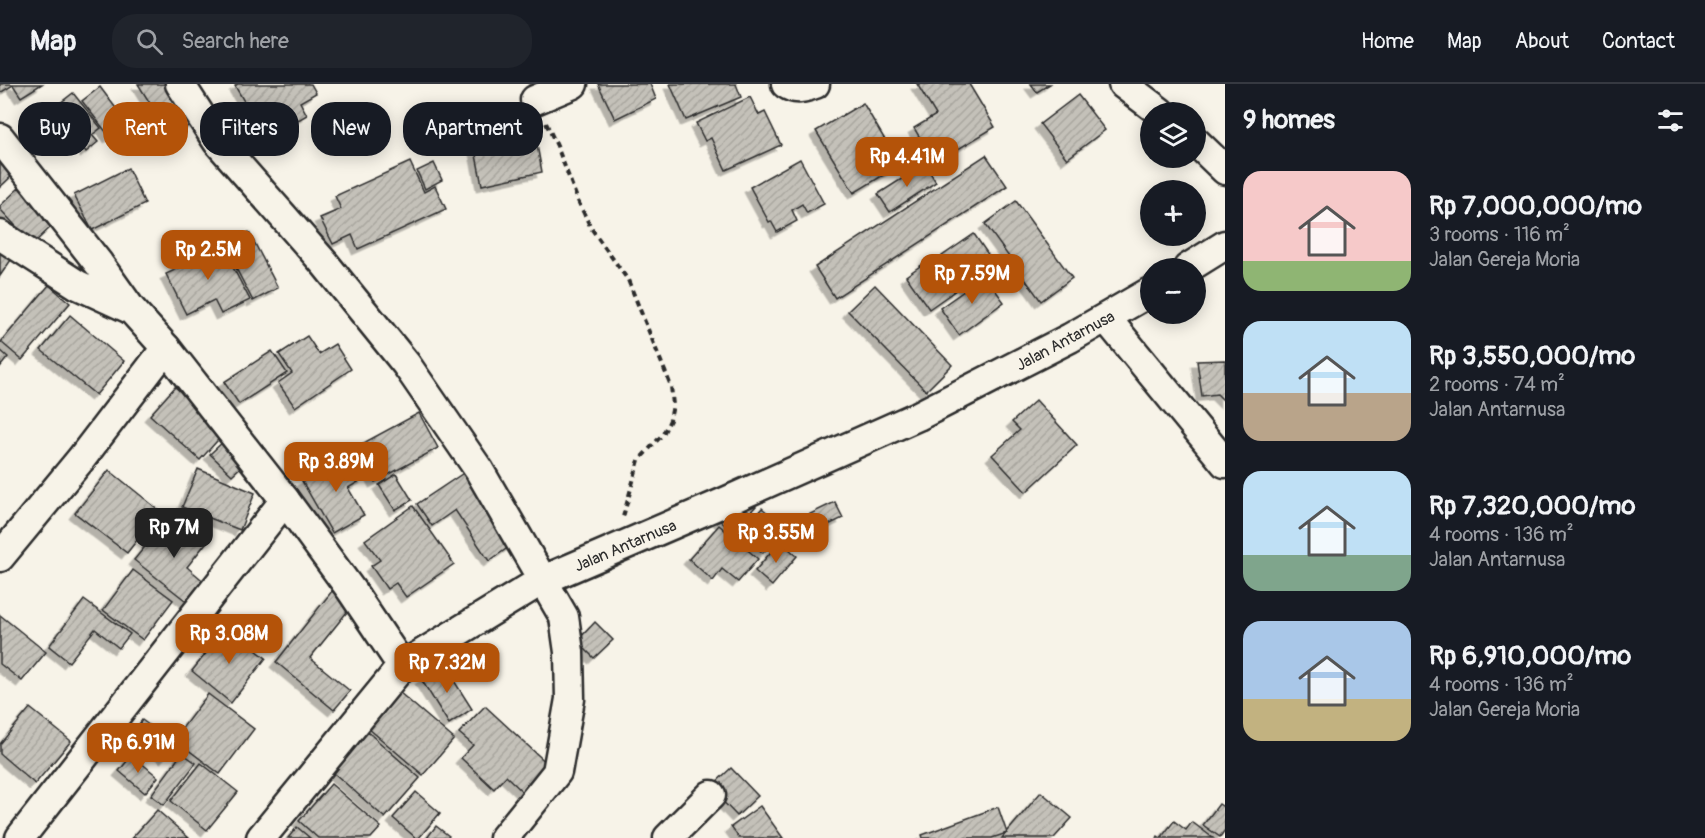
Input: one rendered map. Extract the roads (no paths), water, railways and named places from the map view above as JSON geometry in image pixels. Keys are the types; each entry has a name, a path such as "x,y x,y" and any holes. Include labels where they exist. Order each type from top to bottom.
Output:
{"street":[{"path":"180,84 217,141 325,264 406,364 479,470 564,617 569,651 570,699 557,772 504,838"},
{"path":"536,100 573,84"},
{"path":"786,84 792,88 803,88 815,84"},
{"path":"1123,84 1147,102"},
{"path":"0,138 99,264 131,309 166,348 285,500 351,590 402,666"},
{"path":"1206,152 1225,171"},
{"path":"0,235 78,285 131,309"},
{"path":"1204,258 1225,245"},
{"name":"Jalan Antarnusa","path":"261,838 402,666 541,580 918,416 1070,338 1140,298"},
{"path":"1107,318 1225,464"},
{"path":"0,557 81,459 166,348"},
{"path":"20,838 285,500"},
{"path":"668,838 711,795"}]}
